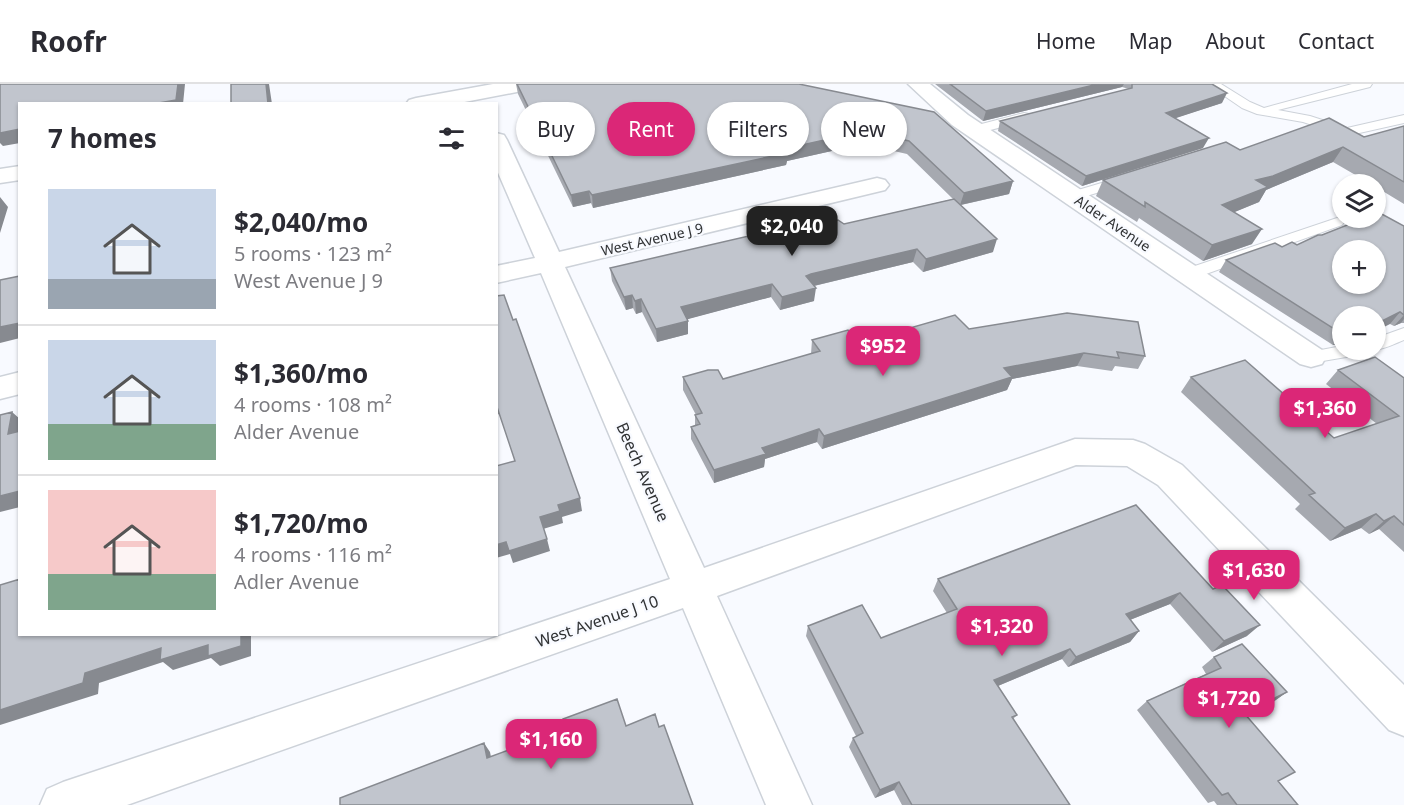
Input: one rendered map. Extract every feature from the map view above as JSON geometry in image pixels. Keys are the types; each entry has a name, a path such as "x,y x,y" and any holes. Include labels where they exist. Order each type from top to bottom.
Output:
{"street":[{"path":"428,102 527,84"},
{"name":"Alder Avenue","path":"918,84 975,130 1311,357"},
{"name":"Beech Avenue","path":"498,144 789,805"},
{"path":"0,176 18,173"},
{"name":"West Avenue J 9","path":"498,275 877,185"},
{"path":"0,388 18,384"},
{"name":"West Avenue J 10","path":"85,801 1075,452 1133,453 1170,475 1404,715"}],"lane":[{"path":"1213,84 1246,105 1261,111 1305,119 1346,132 1404,119"},
{"path":"1261,111 1366,84"},
{"path":"975,130 1032,116"},
{"path":"1073,196 1141,175"},
{"path":"1189,274 1332,224"},
{"path":"1386,340 1404,334"},
{"path":"1311,357 1332,353"}],"building":[{"path":"0,84 178,84 176,100 164,102 18,102 18,129 0,133"},
{"path":"231,84 266,84 268,102 231,102"},
{"path":"517,84 799,84 886,102 821,102 821,141 809,143 809,102 707,102 707,156 773,156 592,195 589,191 571,195 552,156 595,156 595,102 526,102"},
{"path":"950,84 1098,84 986,111"},
{"path":"1132,84 1212,84 1227,93 1166,113 1209,138 1086,176 1000,121 1132,88"},
{"path":"907,106 934,112 1013,181 964,193 907,141"},
{"path":"1329,118 1364,137 1404,126 1404,182 1343,147 1273,176 1256,180 1268,187 1222,205 1262,229 1212,245 1145,202 1145,207 1103,180 1226,142 1240,150"},
{"path":"954,199 997,239 926,259 917,249 811,274 806,276 816,288 782,297 772,284 681,307 688,321 656,329 641,299 635,301 632,295 624,297 610,268 818,220 821,224 838,220 844,224"},
{"path":"1386,216 1404,226 1404,315 1400,312 1386,319 1386,306 1332,306 1332,328 1226,260 1275,243 1282,247 1292,242 1297,245 1340,228 1386,228"},
{"path":"18,276 18,323 0,327 0,280"},
{"path":"504,295 513,320 516,319 580,498 558,505 560,511 540,517 547,539 509,551 506,542 498,544 498,465 515,461 498,410 498,296"},
{"path":"1067,313 1138,322 1145,356 1117,352 1119,358 1084,353 1004,368 1012,377 824,436 819,429 762,448 766,454 714,470 691,427 700,424 695,415 702,413 683,377 708,370 718,370 723,379 820,351 812,340 848,330 858,343 955,315 969,329"},
{"path":"1245,360 1334,438 1399,416 1338,370 1366,360 1379,360 1404,378 1404,525 1394,516 1384,521 1376,514 1345,528 1309,495 1315,493 1191,377"},
{"path":"12,412 8,434 18,432 18,492 0,496 0,415"},
{"path":"1136,505 1213,589 1222,585 1260,625 1224,641 1180,593 1126,614 1139,631 1076,657 1070,649 994,680 1017,715 1012,717 1070,805 912,805 899,782 880,790 853,738 863,733 808,626 862,605 881,638 957,609 938,579"},
{"path":"18,580 18,636 241,636 241,646 208,656 208,645 160,660 161,648 85,673 83,683 0,710 0,585"},
{"path":"1242,644 1287,692 1244,713 1295,772 1278,781 1298,805 1237,805 1228,793 1222,795 1147,701 1221,668 1214,657"},
{"path":"617,699 626,726 655,714 659,727 664,725 693,805 340,805 340,798 484,743 487,758 566,729 563,719"}]}
